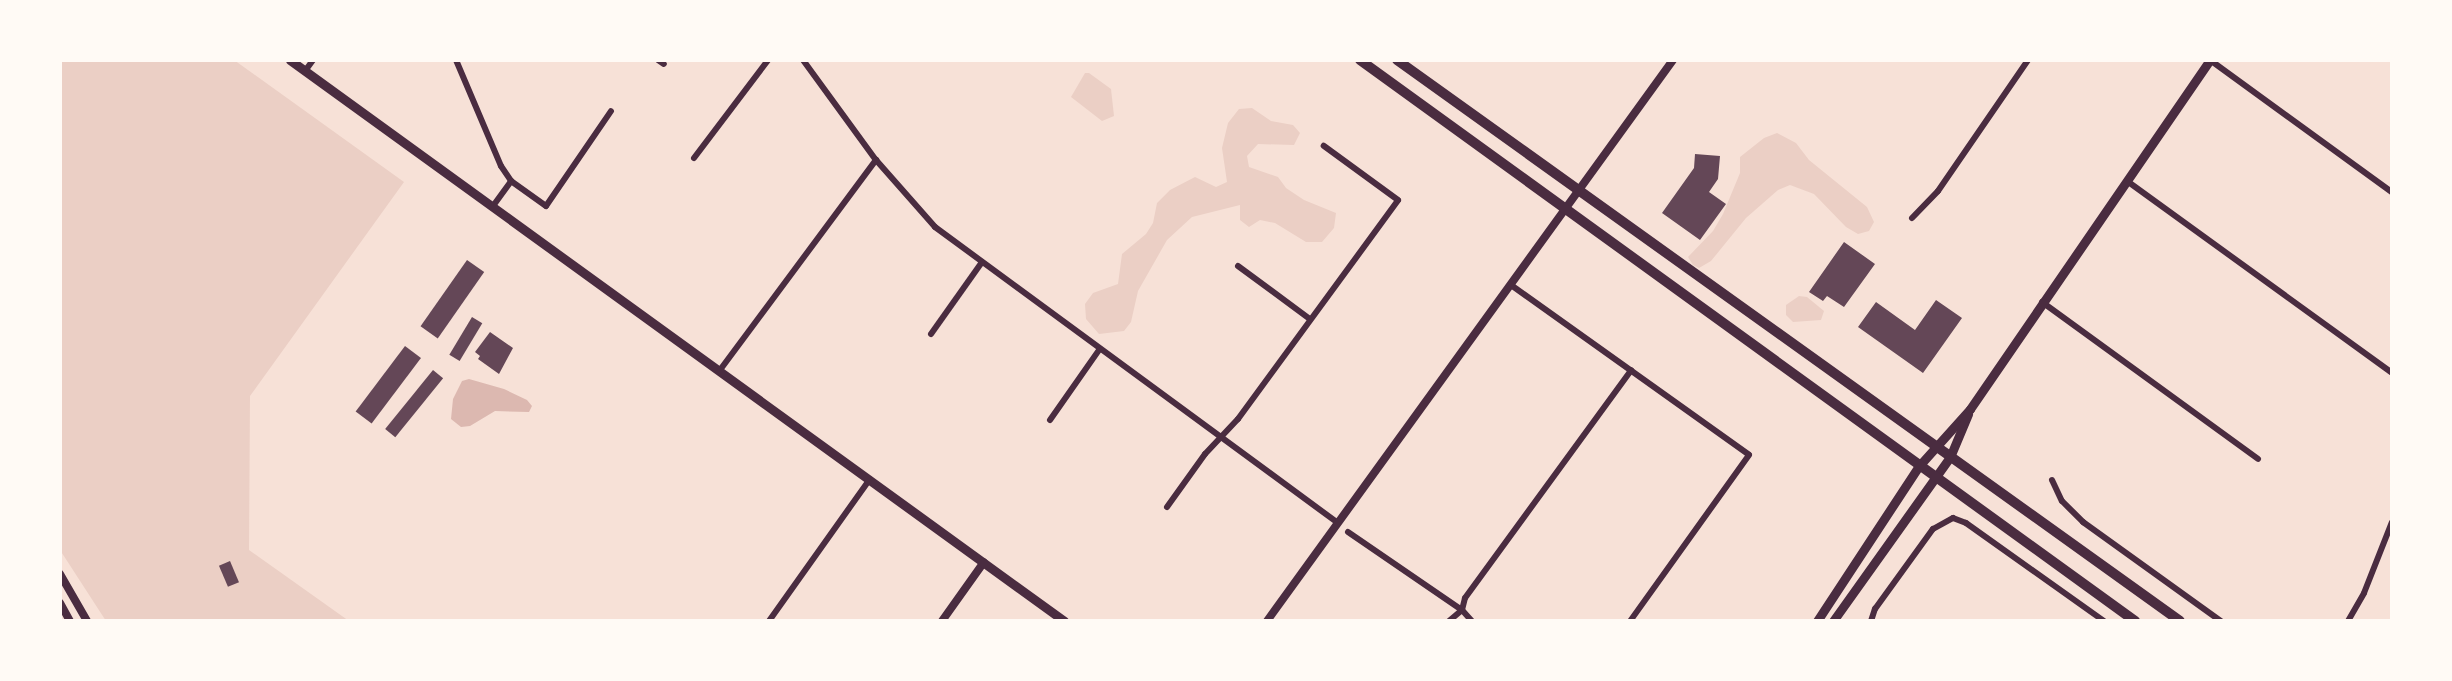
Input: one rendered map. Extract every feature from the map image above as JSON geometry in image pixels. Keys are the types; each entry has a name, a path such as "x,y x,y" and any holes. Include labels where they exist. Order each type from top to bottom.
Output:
{"main road":[{"path":"290,60 1064,621"},
{"path":"1360,60 1567,208 1918,467 2135,621"},
{"path":"1397,60 2180,621"},
{"path":"1817,621 1918,467 1934,445 1970,409 2210,60"},
{"path":"1833,621 1950,457 1970,409"}],"street":[{"path":"305,71 313,60"},
{"path":"456,60 501,166 511,181 546,206 611,111"},
{"path":"694,158 768,60"},
{"path":"803,60 876,160 924,217 1099,350 1337,522"},
{"path":"1267,621 1673,60"},
{"path":"1912,218 1938,191 2028,60"},
{"path":"2210,60 2392,192"},
{"path":"1167,507 1398,200 1324,146"},
{"path":"720,370 876,160"},
{"path":"493,206 511,181"},
{"path":"2127,181 2392,373"},
{"path":"931,334 982,262"},
{"path":"1238,266 1310,319"},
{"path":"1511,285 1749,455 1630,621"},
{"path":"2042,302 2258,459"},
{"path":"1050,420 1099,350"},
{"path":"1449,621 1462,610 1465,598 1631,370"},
{"path":"769,621 870,479"},
{"path":"2052,480 2062,501 2083,522 2221,621"},
{"path":"1871,621 1875,609 1936,525 1953,518 1966,523 2104,621"},
{"path":"2348,621 2370,579 2392,522"},
{"path":"1348,532 1462,610 1472,621"},
{"path":"942,621 984,562"},
{"path":"60,574 87,621"},
{"path":"60,603 70,621"}],"shaded area":[{"path":"60,60 234,60 404,182 250,396 249,550 349,621 106,621 60,550"},
{"path":"1085,73 1111,89 1114,116 1102,121 1071,97"},
{"path":"1252,108 1271,121 1293,125 1300,133 1294,145 1258,144 1247,156 1249,167 1278,177 1286,188 1304,200 1336,213 1334,228 1322,242 1306,242 1275,223 1260,220 1249,227 1240,220 1240,205 1192,217 1167,240 1138,291 1131,322 1124,331 1099,334 1086,319 1085,304 1093,293 1118,284 1122,254 1146,234 1153,223 1157,203 1170,190 1195,177 1216,187 1227,182 1222,148 1228,123 1239,109"},
{"path":"1777,133 1796,143 1809,160 1867,207 1874,222 1869,231 1858,234 1846,227 1814,194 1790,185 1778,190 1746,218 1711,261 1699,268 1693,265 1688,257 1713,231 1723,214 1740,173 1740,157 1764,138"},
{"path":"1799,296 1807,297 1824,311 1821,320 1793,322 1786,315 1786,305"},
{"path":"469,379 504,389 527,400 532,406 529,412 495,411 470,426 461,427 451,419 453,399 462,381"}],"building":[{"path":"1695,154 1720,156 1718,179 1709,192 1726,204 1700,240 1662,213 1694,168"},
{"path":"1844,242 1875,264 1844,307 1827,296 1823,301 1809,292"},
{"path":"467,260 484,272 438,338 421,326"},
{"path":"1936,300 1962,318 1923,373 1858,327 1876,302 1915,330"},
{"path":"472,317 482,323 460,361 449,355"},
{"path":"490,332 513,348 499,374 478,359 480,356 475,352"},
{"path":"405,346 421,358 372,424 356,411"},
{"path":"433,370 443,378 395,437 385,429"},
{"path":"230,561 239,582 228,587 219,566"}]}
